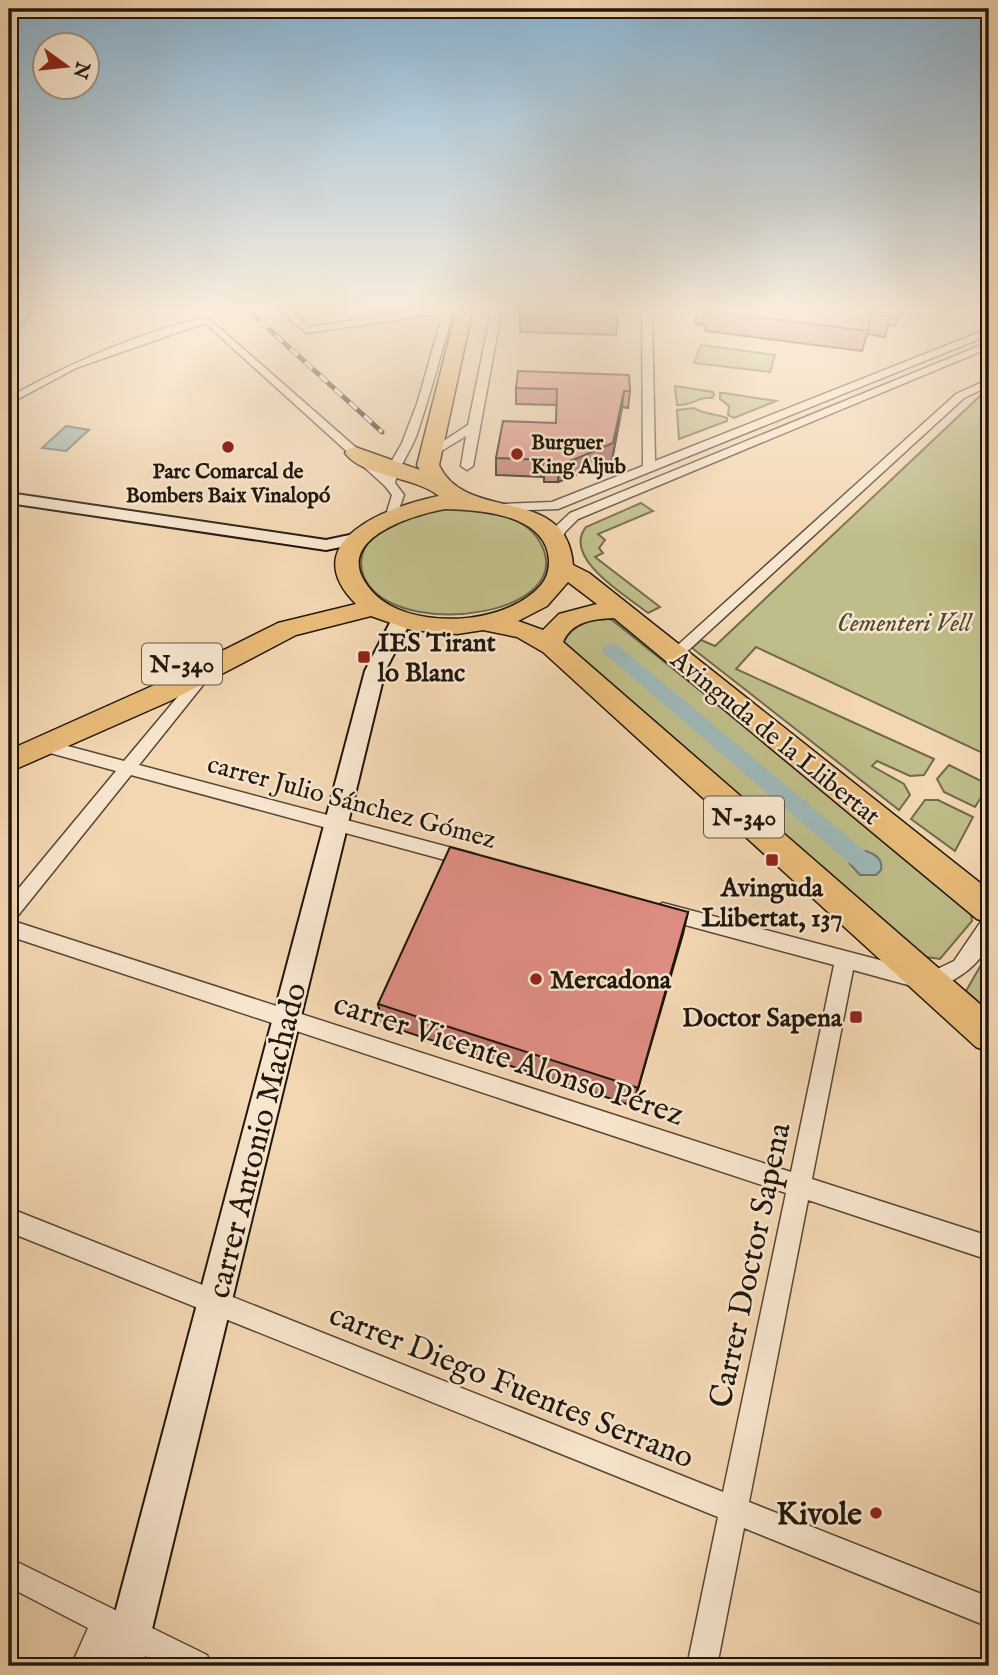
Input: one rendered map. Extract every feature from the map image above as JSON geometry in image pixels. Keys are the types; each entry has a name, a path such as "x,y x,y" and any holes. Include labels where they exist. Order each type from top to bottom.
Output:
{"highway":[{"path":"441,386 428,465 435,482 443,490 465,502"},
{"path":"422,404 423,427 431,450"},
{"path":"355,453 375,463 395,467 435,482"},
{"path":"349,572 350,553 359,538 392,515 423,505 465,502 502,508 528,517 555,541 561,555 561,569"},
{"name":"Avinguda de la Llibertat","path":"561,569 580,578 989,909"},
{"name":"N-340","path":"9,743 142,684 274,617 320,600 349,572 359,594 375,607 402,619 429,625 462,626 485,623 530,607 547,594 561,569"},
{"name":"N-340","path":"9,762 209,669 287,629 375,607"},
{"path":"549,645 552,635 564,621 576,615 619,610"},
{"name":"N-340","path":"485,623 524,630 549,645 989,1035"}],"main road":[{"path":"9,498 327,545 359,538"},
{"path":"9,508 327,556 338,560 349,572"},
{"name":"carrer Antonio Machado","path":"122,1666 119,1627 215,1301 375,671 402,619"}],"street":[{"path":"9,401 36,386"},
{"path":"281,386 355,453"},
{"path":"392,515 397,503 395,467 422,404 427,386"},
{"path":"467,466 481,386"},
{"path":"649,386 649,468"},
{"path":"502,508 554,506 856,386"},
{"path":"555,541 559,531 574,516 871,386"},
{"path":"675,655 960,396 980,386"},
{"path":"431,450 473,427"},
{"path":"649,468 666,478"},
{"path":"9,913 209,669"},
{"name":"carrer Julio Sánchez Gómez","path":"44,746 484,863"},
{"path":"644,906 930,982 961,967 989,926"},
{"name":"carrer Vicente Alonso Pérez","path":"9,928 989,1248"},
{"name":"Carrer Doctor Sapena","path":"702,1666 845,960"},
{"name":"carrer Diego Fuentes Serrano","path":"9,1220 989,1612"},
{"path":"9,1572 196,1666"},
{"path":"86,1666 119,1627"}],"green space":[{"path":"675,386 713,392 714,395 712,398 677,405"},
{"path":"720,393 776,401 734,418 728,415 729,406 720,399"},
{"name":"Cementeri Vell","path":"980,396 989,399 989,756 756,647 736,669 934,759 924,775 910,776 877,761 872,766 904,784 910,795 899,810 692,648 701,640 715,646"},
{"path":"694,408 727,418 727,421 679,439 677,410"},
{"path":"641,503 653,511 598,534 605,540 599,548 603,553 595,557 660,607 648,613 613,587 589,564 582,551 581,539 586,527"},
{"path":"453,508 504,516 515,520 535,535 542,546 545,569 534,588 512,602 483,611 451,614 419,612 390,603 370,587 364,578 361,563 365,548 372,538 404,518"},
{"path":"595,615 612,620 970,906 972,921 940,959 919,956 560,641 560,624"},
{"path":"949,765 989,785 975,807 944,792 937,779"},
{"path":"925,800 938,800 973,817 955,851 911,819"},
{"path":"989,951 989,1012 966,991"}],"water":[{"path":"66,426 89,430 66,451 42,448"},
{"path":"866,851 880,860 881,870 876,875 860,875 849,863 854,852"}],"building":[{"path":"630,386 630,391 624,391 613,443 559,466 544,465 545,460 496,458 503,421 556,423 557,389 516,388"},
{"name":"Mercadona","path":"450,847 688,912 638,1088 378,1004"}],"waterway":[{"path":"612,650 858,858"}],"railway":[{"path":"332,386 382,432"}],"place":[{"name":"Parc Comarcal de Bombers Baix Vinalopó","path":"228,447"},
{"name":"Burguer King Aljub","path":"517,454"},
{"name":"IES Tirant lo Blanc","path":"364,657"},
{"name":"Avinguda Llibertat, 137","path":"772,860"},
{"name":"Mercadona","path":"536,979"},
{"name":"Doctor Sapena","path":"856,1017"},
{"name":"Kivole","path":"876,1513"}]}
